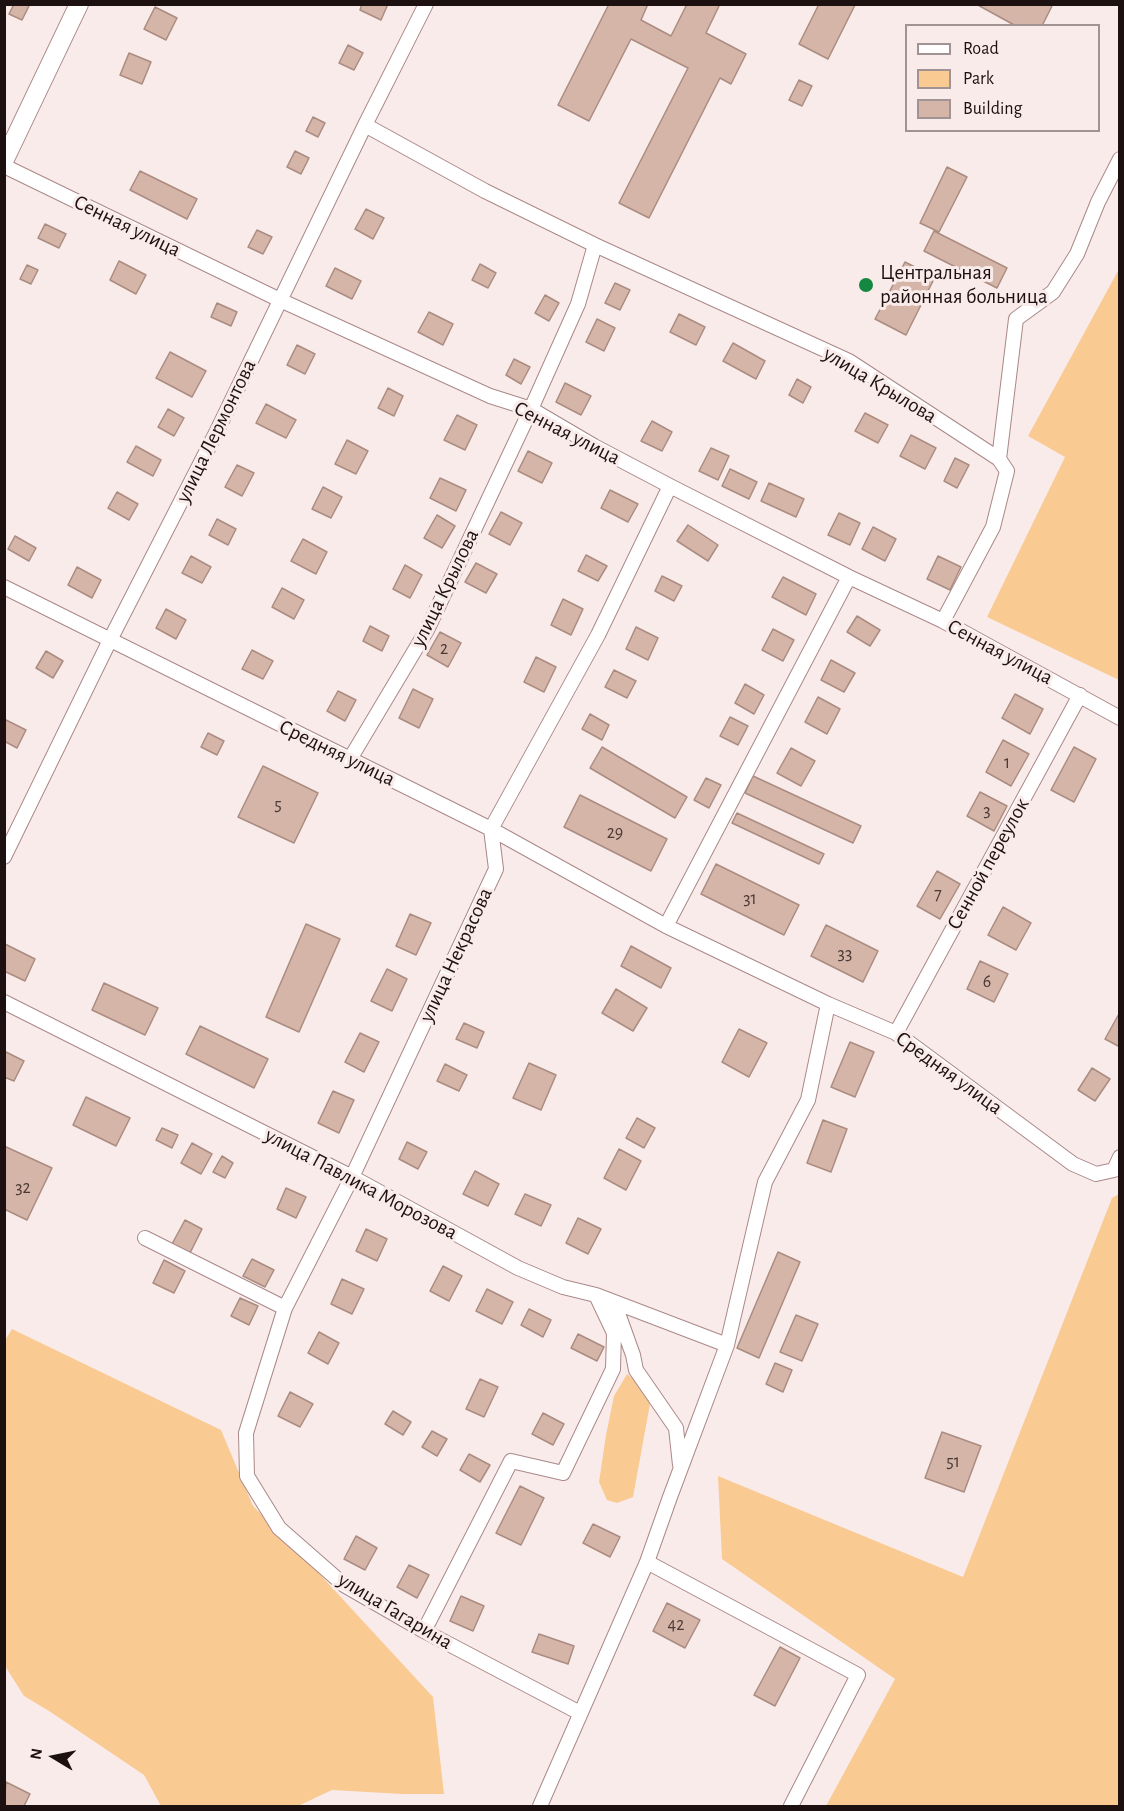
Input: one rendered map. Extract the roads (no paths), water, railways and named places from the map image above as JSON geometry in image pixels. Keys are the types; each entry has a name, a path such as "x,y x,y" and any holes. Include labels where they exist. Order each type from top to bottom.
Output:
{"street":[{"path":"4,161 80,4"},
{"name":"улица Лермонтова","path":"4,856 110,640 216,434 426,4"},
{"name":"улица Крылова","path":"365,125 485,191 849,362 999,459"},
{"path":"943,621 993,526 1007,471 999,459 1016,319 1053,292 1077,254 1098,202 1119,159"},
{"name":"Сенная улица","path":"4,166 280,300 490,396 531,409 594,446 670,486 849,577 943,621 1119,718"},
{"name":"улица Крылова","path":"350,759 427,630 578,304 595,244"},
{"path":"491,829 598,635 670,486"},
{"path":"666,926 849,577"},
{"name":"Средняя улица","path":"4,587 491,829 666,926 828,1004 896,1033 1073,1164 1096,1174 1114,1170 1119,1157"},
{"name":"Сенной переулок","path":"896,1033 1080,695"},
{"name":"улица Некрасова","path":"246,1433 285,1308 352,1177 496,869 491,829"},
{"name":"улица Павлика Морозова","path":"4,1002 352,1177 518,1268 562,1287 596,1295 727,1345"},
{"path":"540,1806 647,1562 727,1345 765,1182 808,1100 828,1004"},
{"path":"144,1238 285,1308"},
{"path":"596,1295 619,1316 636,1370 676,1428 681,1467"},
{"path":"424,1631 511,1461 563,1473 613,1369 614,1333 596,1295"},
{"name":"улица Гагарина","path":"246,1433 247,1476 279,1528 344,1585 424,1631 580,1713"},
{"path":"647,1562 858,1675 791,1806"}],"place":[{"name":"Центральная районная больница","path":"866,285"}]}
